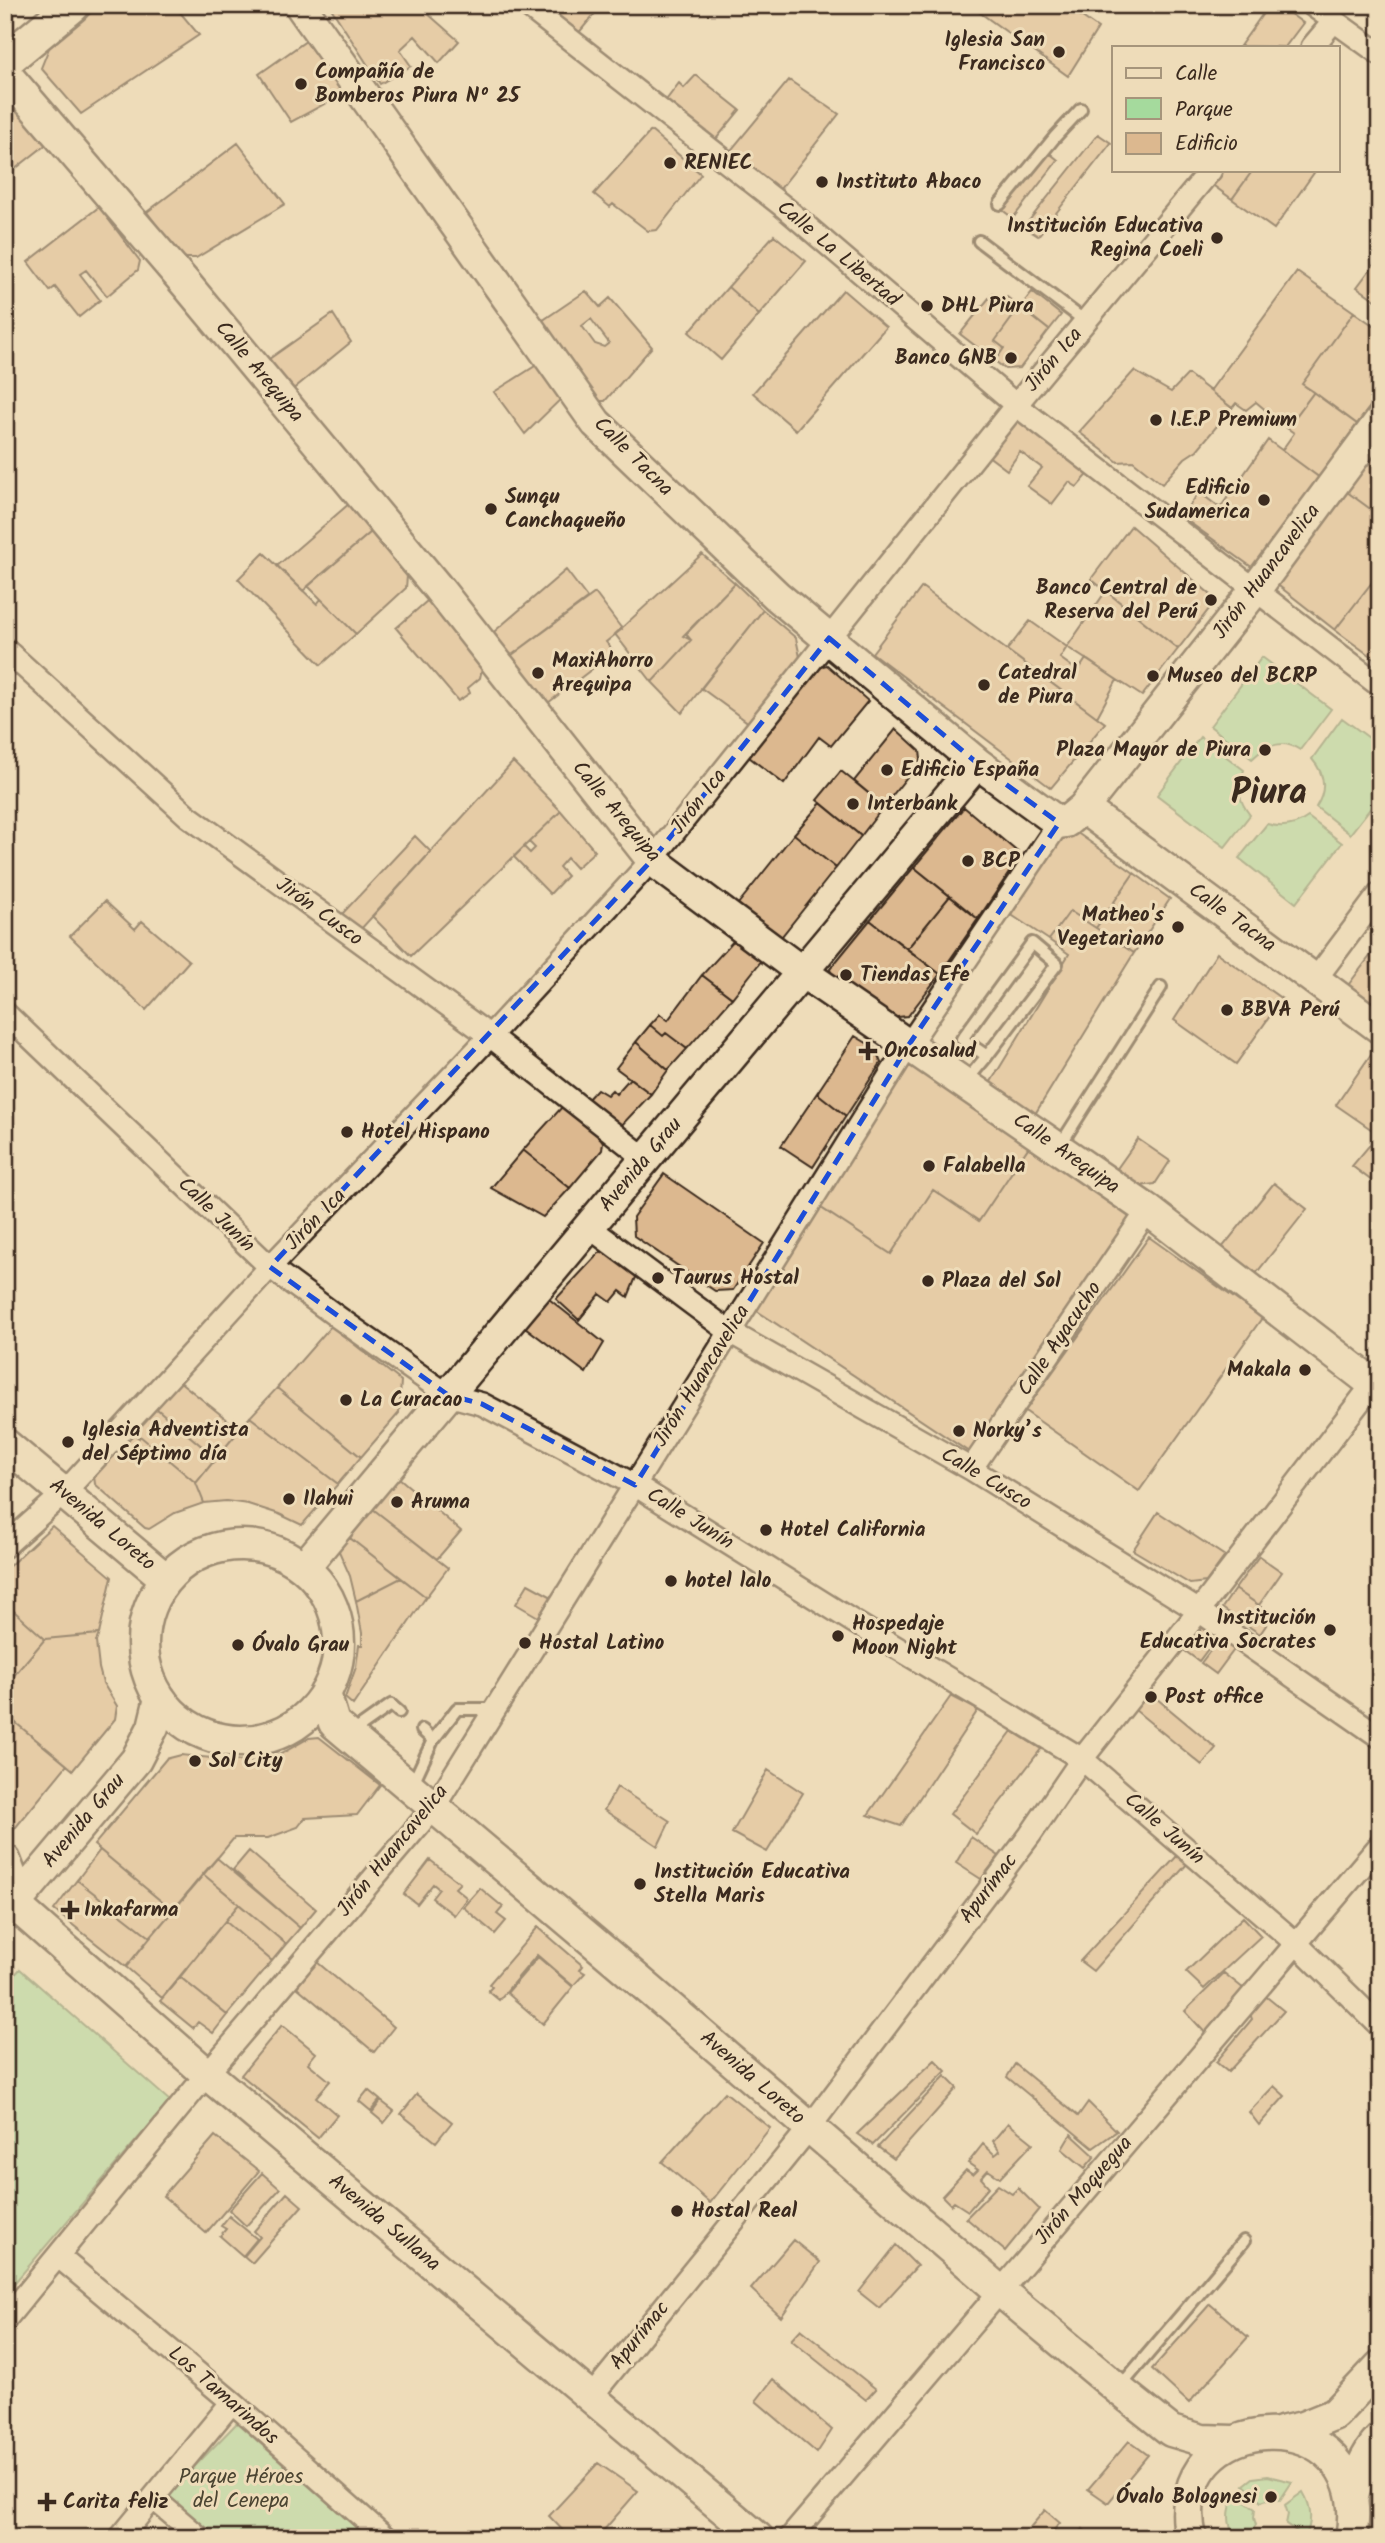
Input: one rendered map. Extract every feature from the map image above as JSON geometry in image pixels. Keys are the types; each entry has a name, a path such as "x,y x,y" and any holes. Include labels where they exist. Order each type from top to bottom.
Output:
{"main road":[{"path":"5,61 73,5"}],"street":[{"name":"Calle Tacna","path":"300,5 596,423 777,596 977,764 1071,816 1315,980 1380,1028"},
{"name":"Calle La Libertad","path":"526,5 785,207 1016,405 1380,686"},
{"path":"1312,5 1380,54"},
{"path":"1313,46 1334,21"},
{"name":"Calle Arequipa","path":"5,73 186,284 438,588 652,860 802,972 1148,1210 1377,1383"},
{"name":"Jirón Ica","path":"5,1546 64,1494 270,1267 490,1036 652,860 1016,405 1208,172"},
{"name":"Jirón Huancavelica","path":"5,2320 207,2074 433,1807 908,1046 1071,816 1255,590 1380,421"},
{"name":"Jirón Cusco","path":"5,649 188,816 490,1036 646,1159"},
{"name":"Avenida Grau","path":"304,1567 977,764"},
{"path":"1315,980 1380,893"},
{"name":"Calle Junín","path":"5,1013 270,1267 448,1395 482,1404 635,1485 854,1622 1082,1759 1297,1944 1380,2026"},
{"name":"Calle Ayacucho","path":"971,1469 1148,1210"},
{"name":"Calle Cusco","path":"589,1227 730,1332 971,1469 1199,1611 1380,1737"},
{"name":"Apurímac","path":"591,2397 810,2127 1030,1835 1082,1759 1377,1383"},
{"name":"Avenida Loreto","path":"5,1444 166,1579"},
{"path":"248,1544 278,1551 304,1567 323,1587 334,1613 339,1640 336,1667 325,1693 313,1708 299,1721 280,1732 247,1740 214,1737 194,1729 175,1716 160,1698 149,1675 143,1650 145,1625 153,1601 166,1579 199,1555 218,1547 248,1544"},
{"path":"325,1693 341,1729"},
{"name":"Avenida Grau","path":"10,1910 136,1760 153,1727 160,1698"},
{"path":"299,1721 341,1729"},
{"name":"Avenida Grau","path":"136,1760 165,1739 194,1729"},
{"name":"Avenida Loreto","path":"341,1729 1118,2389 1171,2431 1202,2440 1233,2441"},
{"name":"Jirón Moquegua","path":"790,2538 1380,1845"},
{"path":"5,1860 13,1881 10,1910"},
{"name":"Avenida Sullana","path":"10,1910 758,2538"},
{"name":"Los Tamarindos","path":"59,2257 232,2402 386,2538"},
{"path":"1191,2538 1188,2512 1192,2490 1201,2470 1215,2454 1233,2441 1256,2433 1281,2432 1303,2427 1335,2414 1380,2366"},
{"path":"120,2538 232,2402"},
{"name":"Avenida Loreto","path":"1171,2431 1185,2459 1192,2490"},
{"path":"1281,2432 1305,2439 1328,2454 1345,2477 1353,2497"},
{"path":"1351,2538 1354,2520 1353,2497 1360,2470 1369,2451 1380,2439"},
{"path":"153,2498 200,2538"}],"lane":[{"path":"1000,204 1081,110"},
{"path":"979,240 1085,321"},
{"path":"964,1084 986,1056 1058,964 1032,943 962,1039 986,1056"},
{"path":"1058,1148 1161,987"},
{"path":"341,1729 391,1705 399,1712"},
{"path":"411,1788 433,1740 457,1709 496,1709"},
{"path":"422,1730 433,1740"},
{"path":"1118,2389 1244,2241"}],"highlighted area":[{"path":"829,638 977,763 1059,823 908,1046 635,1485 482,1404 448,1395 270,1267 652,860"}],"green space":[{"path":"1262,657 1331,709 1300,750 1287,745 1275,745 1252,759 1210,726"},
{"path":"1342,718 1380,746 1380,796 1350,834 1316,807 1322,794 1323,782 1320,770 1312,759"},
{"path":"1200,737 1244,770 1240,794 1250,815 1225,847 1157,795"},
{"path":"1308,817 1342,843 1296,903 1239,858 1267,824 1288,825"},
{"path":"20,1969 170,2101 5,2294 5,1986"},
{"name":"Parque Héroes del Cenepa","path":"237,2423 368,2538 217,2538 166,2496"},
{"path":"1268,2476 1292,2482 1280,2500 1261,2502 1244,2485 1253,2478"},
{"path":"1303,2492 1310,2514 1305,2537 1286,2524 1288,2514 1285,2505"},
{"path":"1235,2495 1255,2509 1256,2525 1245,2538 1235,2538 1230,2527 1229,2512"}],"building":[{"path":"100,5 174,5 199,35 81,114 41,68 49,48"},
{"path":"329,5 418,5 459,41 439,63 415,36 400,50 411,66 380,84"},
{"path":"554,5 602,5 577,35 556,16"},
{"name":"Iglesia San Francisco","path":"984,5 1065,5 1098,28 1068,76 979,12"},
{"path":"1269,5 1278,5 1303,23 1286,46 1240,46"},
{"name":"Compañía de Bomberos Piura Nº 25","path":"306,41 343,94 291,122 259,74"},
{"path":"696,75 740,110 712,144 664,103 679,83 684,88"},
{"path":"789,80 839,114 776,194 727,155"},
{"path":"5,97 12,98 48,143 5,177"},
{"path":"651,131 701,174 657,230 648,231 613,204 610,207 594,194"},
{"path":"1098,134 1111,143 1038,236 1024,227"},
{"path":"238,143 285,204 196,258 179,255 147,212"},
{"path":"1047,151 1058,160 1013,218 1001,209"},
{"path":"1214,172 1252,172 1232,199 1207,181"},
{"path":"1252,172 1315,172 1274,229 1232,199"},
{"path":"99,207 140,261 138,270 107,296 86,270 80,274 100,300 79,317 55,287 50,291 28,262"},
{"path":"774,235 806,261 759,315 728,287"},
{"path":"1375,263 1380,266 1380,303 1357,287"},
{"path":"1297,272 1354,312 1302,384 1314,392 1287,428 1256,402 1246,410 1236,403 1232,408 1210,391"},
{"path":"728,287 759,315 721,360 689,332"},
{"path":"843,290 886,327 796,430 753,393"},
{"path":"586,291 600,307 610,298 652,347 605,401 593,401 536,325","holes":["591,319 609,343 604,347 595,344 582,326"]},
{"path":"1032,292 1061,315 1049,330 1020,307"},
{"path":"993,293 1003,301 1007,297 1020,307 995,341 1004,348 995,361 960,334"},
{"path":"1020,307 1049,330 1020,368 1005,369 995,361 1004,348 995,341"},
{"path":"1354,312 1380,330 1380,393 1357,424 1302,384"},
{"path":"333,314 351,342 286,395 262,364"},
{"path":"543,361 567,393 525,434 494,392"},
{"name":"I.E.P Premium","path":"1134,371 1171,392 1188,374 1232,408 1197,450 1185,458 1162,484 1133,461 1118,462 1079,432"},
{"path":"1314,392 1357,424 1320,478 1282,450 1294,433 1287,428"},
{"path":"1017,411 1093,469 1077,487 1069,482 1052,504 1027,486 1042,468 1020,452 1007,470 983,452"},
{"path":"1380,428 1380,516 1339,486"},
{"name":"Edificio Sudamerica","path":"1268,440 1320,478 1253,568 1182,517 1199,492 1220,508"},
{"path":"1339,486 1380,516 1380,572 1335,630 1270,579"},
{"path":"350,503 371,532 303,591 277,566"},
{"path":"1131,526 1211,595 1209,609 1178,649 1091,579"},
{"path":"371,532 407,576 406,588 356,634 308,586"},
{"path":"264,553 317,604 321,599 356,634 321,665 238,579"},
{"path":"702,554 735,583 683,636 691,640 652,682 615,634"},
{"path":"566,570 588,599 508,658 489,636"},
{"path":"1380,572 1380,663 1335,630"},
{"path":"735,583 763,610 682,713 652,682 691,640 686,634"},
{"name":"Catedral de Piura","path":"922,587 1105,723 1051,788 872,653"},
{"path":"1106,591 1178,649 1142,696 1067,647"},
{"path":"595,593 622,629 606,642 614,652 548,703 508,658"},
{"path":"427,601 433,604 483,664 480,678 468,688 470,693 458,701 396,628"},
{"path":"763,610 796,638 800,657 749,723 701,688"},
{"path":"1030,621 1067,647 1060,658 1078,671 1086,659 1117,680 1097,717 1007,650"},
{"path":"827,665 868,701 831,746 819,737 784,784 749,757 818,667"},
{"name":"Edificio España","path":"896,729 920,751 921,759 884,806 854,781"},
{"path":"513,762 561,811 411,956 372,916"},
{"name":"Interbank","path":"841,771 884,806 861,836 817,800"},
{"path":"821,803 861,836 836,868 794,834"},
{"name":"BCP","path":"964,807 1021,855 978,919 914,867"},
{"path":"561,811 595,851 576,868 567,858 559,867 567,876 550,894 514,857 524,847 530,853 535,848 529,842"},
{"path":"1076,832 1134,873 1096,928 1070,911 1049,940 1010,914 1065,834"},
{"path":"794,834 836,868 782,936 769,936 734,909"},
{"path":"415,836 431,852 361,929 341,915"},
{"path":"914,867 950,896 907,949 870,920"},
{"path":"1134,873 1170,899 1134,953 1096,928"},
{"path":"950,896 978,919 940,974 907,949"},
{"path":"105,901 135,929 142,921 189,961 146,1010 70,936"},
{"path":"1070,911 1134,953 1035,1114 989,1085 1069,954 1049,940"},
{"path":"870,920 940,974 908,1016 887,1018 833,980 830,969"},
{"path":"735,939 762,960 732,998 702,975"},
{"path":"1380,943 1380,1014 1346,988"},
{"name":"BBVA Perú","path":"1217,953 1282,999 1236,1064 1174,1020"},
{"path":"702,975 732,998 687,1049 666,1033 663,1036 650,1025 660,1014 668,1020"},
{"path":"650,1025 663,1036 666,1033 687,1049 668,1070 636,1042"},
{"path":"855,1036 875,1048 881,1063 846,1116 817,1093"},
{"path":"636,1042 668,1070 651,1094 616,1068"},
{"path":"1374,1050 1380,1054 1378,1134 1336,1105"},
{"name":"Falabella","path":"921,1065 1032,1142 979,1221 933,1190 891,1254 818,1206 903,1068"},
{"path":"630,1078 651,1094 620,1127 587,1100 597,1089 607,1095 612,1090 616,1094"},
{"path":"817,1093 846,1116 813,1167 781,1146"},
{"path":"562,1107 603,1142 602,1150 570,1188 523,1150"},
{"path":"1380,1132 1380,1146 1373,1141"},
{"path":"1138,1139 1170,1161 1155,1184 1139,1186 1116,1170"},
{"path":"1373,1141 1380,1146 1380,1187 1352,1166"},
{"name":"Plaza del Sol","path":"1032,1142 1134,1210 972,1454 751,1307 818,1206 891,1254 933,1190 979,1221"},
{"path":"523,1150 570,1188 543,1217 491,1188"},
{"path":"664,1174 764,1243 733,1290 715,1291 634,1236 633,1217"},
{"path":"1274,1183 1307,1209 1254,1276 1221,1249"},
{"path":"1149,1237 1262,1318 1139,1491 1025,1411"},
{"path":"608,1251 639,1270 628,1297 620,1291 611,1302 600,1294 579,1320 556,1299 600,1252"},
{"path":"549,1299 604,1343 586,1373 525,1327"},
{"name":"La Curacao","path":"331,1326 401,1381 399,1413 361,1457 277,1388"},
{"path":"174,1377 240,1430 216,1458 151,1404"},
{"path":"277,1388 361,1457 338,1484 250,1417"},
{"path":"151,1404 216,1458 196,1483 128,1429"},
{"path":"250,1417 338,1484 302,1525 248,1504 226,1501 204,1503 196,1483"},
{"path":"128,1429 196,1483 204,1503 175,1513 149,1529 95,1484 93,1468"},
{"path":"398,1477 461,1531 437,1559 373,1509"},
{"path":"5,1480 13,1501 5,1510"},
{"path":"373,1509 448,1568 426,1597 350,1538"},
{"path":"1158,1512 1225,1556 1206,1582 1190,1584 1133,1550"},
{"path":"52,1526 112,1577 99,1634 45,1639 5,1603 5,1570"},
{"path":"350,1538 401,1578 356,1601 350,1576 338,1549"},
{"path":"1259,1556 1282,1572 1259,1605 1235,1589"},
{"path":"401,1578 426,1597 353,1705 345,1698 356,1667 359,1645 362,1645 356,1601"},
{"path":"528,1584 552,1597 540,1618 516,1604"},
{"path":"1235,1589 1273,1615 1260,1634 1222,1608"},
{"path":"5,1603 45,1639 5,1686"},
{"path":"1205,1624 1236,1647 1216,1674 1201,1663 1213,1647 1211,1645 1199,1661 1185,1651"},
{"path":"99,1634 96,1642 99,1668 103,1683 117,1706 115,1719 73,1770 5,1714 5,1686 45,1639"},
{"path":"1150,1693 1216,1748 1202,1765 1135,1710"},
{"path":"951,1696 978,1710 901,1826 868,1815"},
{"path":"5,1714 67,1765 11,1833 5,1828"},
{"path":"1012,1731 1041,1749 976,1834 950,1814"},
{"path":"319,1737 380,1785 357,1815 305,1818 298,1827 268,1838 234,1838 173,1911 94,1845 166,1759 181,1755 265,1763 309,1738"},
{"path":"768,1770 803,1793 767,1852 732,1833"},
{"path":"617,1787 670,1821 658,1846 604,1810"},
{"path":"971,1837 999,1856 981,1879 956,1863"},
{"path":"100,1850 173,1911 150,1937 77,1880"},
{"path":"249,1851 316,1909 300,1928 233,1870"},
{"path":"1177,1856 1188,1863 1093,1971 1080,1961"},
{"path":"217,1858 300,1928 286,1944 203,1874"},
{"path":"430,1860 460,1883 455,1888 467,1898 454,1915 432,1898 439,1889 433,1884 417,1904 404,1894"},
{"path":"203,1874 239,1904 162,1998 126,1967"},
{"path":"77,1880 150,1937 126,1967 54,1910"},
{"path":"480,1888 503,1907 497,1914 506,1921 495,1934 463,1907"},
{"path":"239,1904 286,1944 272,1961 225,1921"},
{"path":"1243,1917 1261,1936 1204,1989 1186,1972"},
{"path":"225,1921 272,1961 227,2015 180,1977"},
{"path":"538,1927 583,1966 580,1970 585,1973 573,1986 537,1955 499,2000 488,1991 492,1987 489,1984"},
{"path":"538,1957 573,1987 543,2024 507,1993"},
{"path":"317,1962 394,2027 374,2052 297,1987"},
{"path":"1224,1973 1249,1993 1209,2037 1185,2011"},
{"path":"180,1977 227,2015 213,2033 198,2022 193,2028 160,2001"},
{"path":"1263,1994 1284,2011 1228,2072 1216,2062 1252,2019 1248,2009"},
{"path":"282,2025 316,2053 308,2063 330,2081 316,2097 337,2115 318,2138 241,2075"},
{"path":"935,2060 946,2071 873,2145 857,2134"},
{"path":"1015,2064 1078,2116 1088,2102 1117,2131 1093,2148 1007,2077"},
{"path":"945,2076 957,2088 894,2159 878,2147"},
{"path":"1274,2086 1285,2096 1259,2125 1249,2112"},
{"path":"368,2090 380,2100 371,2111 359,2101"},
{"path":"725,2092 770,2128 710,2203 662,2162"},
{"path":"417,2094 452,2122 436,2142 401,2114"},
{"path":"381,2101 394,2111 384,2123 372,2113"},
{"path":"1008,2123 1033,2143 1000,2178 988,2170 981,2178 989,2187 968,2211 954,2202 951,2205 942,2196 966,2170 973,2175 978,2170 968,2163 983,2144 995,2155 1000,2151 993,2141"},
{"path":"1071,2134 1095,2156 1085,2168 1062,2149"},
{"path":"215,2136 259,2171 206,2233 163,2196"},
{"path":"262,2173 280,2189 246,2226 229,2210"},
{"path":"998,2185 1012,2194 1018,2188 1039,2209 1005,2251 966,2218"},
{"path":"287,2193 302,2206 252,2263 244,2256 260,2237 254,2231"},
{"path":"229,2216 257,2239 243,2256 220,2236 226,2229 221,2226"},
{"path":"793,2240 820,2262 781,2317 751,2289"},
{"path":"896,2245 917,2266 879,2308 859,2292"},
{"path":"1210,2304 1248,2337 1189,2403 1152,2369"},
{"path":"801,2329 876,2389 866,2400 791,2340"},
{"path":"773,2379 832,2430 817,2453 756,2401"},
{"path":"1129,2441 1148,2455 1108,2503 1088,2489"},
{"path":"598,2463 638,2491 597,2538 570,2538 549,2516"},
{"path":"1045,2510 1060,2523 1047,2538 1021,2538"},
{"path":"1083,2529 1093,2538 1075,2538"}],"place":[{"name":"Iglesia San Francisco","path":"1059,52"},
{"name":"Compañía de Bomberos Piura Nº 25","path":"301,84"},
{"name":"RENIEC","path":"670,163"},
{"name":"Instituto Abaco","path":"822,182"},
{"name":"Institución Educativa Regina Coeli","path":"1217,238"},
{"name":"DHL Piura","path":"927,306"},
{"name":"Banco GNB","path":"1011,358"},
{"name":"I.E.P Premium","path":"1156,420"},
{"name":"Edificio Sudamerica","path":"1264,500"},
{"name":"Sunqu Canchaqueño","path":"491,509"},
{"name":"Banco Central de Reserva del Perú","path":"1211,600"},
{"name":"MaxiAhorro Arequipa","path":"538,673"},
{"name":"Museo del BCRP","path":"1153,676"},
{"name":"Catedral de Piura","path":"984,685"},
{"name":"Plaza Mayor de Piura","path":"1265,750"},
{"name":"Edificio España","path":"887,770"},
{"name":"Interbank","path":"853,804"},
{"name":"BCP","path":"968,861"},
{"name":"Matheo's Vegetariano","path":"1178,927"},
{"name":"Tiendas Efe","path":"846,975"},
{"name":"BBVA Perú","path":"1227,1010"},
{"name":"Oncosalud","path":"868,1051"},
{"name":"Hotel Hispano","path":"347,1132"},
{"name":"Falabella","path":"929,1166"},
{"name":"Taurus Hostal","path":"658,1278"},
{"name":"Plaza del Sol","path":"928,1281"},
{"name":"Makala","path":"1305,1370"},
{"name":"La Curacao","path":"346,1400"},
{"name":"Norky’s","path":"959,1431"},
{"name":"Iglesia Adventista del Séptimo día","path":"68,1442"},
{"name":"Ilahui","path":"289,1499"},
{"name":"Aruma","path":"397,1502"},
{"name":"Hotel California","path":"766,1530"},
{"name":"hotel lalo","path":"671,1581"},
{"name":"Institución Educativa Socrates","path":"1330,1630"},
{"name":"Hospedaje Moon Night","path":"838,1636"},
{"name":"Hostal Latino","path":"525,1643"},
{"name":"Óvalo Grau","path":"238,1645"},
{"name":"Post office","path":"1151,1697"},
{"name":"Sol City","path":"195,1761"},
{"name":"Institución Educativa Stella Maris","path":"640,1884"},
{"name":"Inkafarma","path":"70,1910"},
{"name":"Hostal Real","path":"677,2211"},
{"name":"Óvalo Bolognesi","path":"1271,2497"},
{"name":"Carita feliz","path":"47,2502"}],"district":[{"name":"Piura","path":"1269,794"}]}
